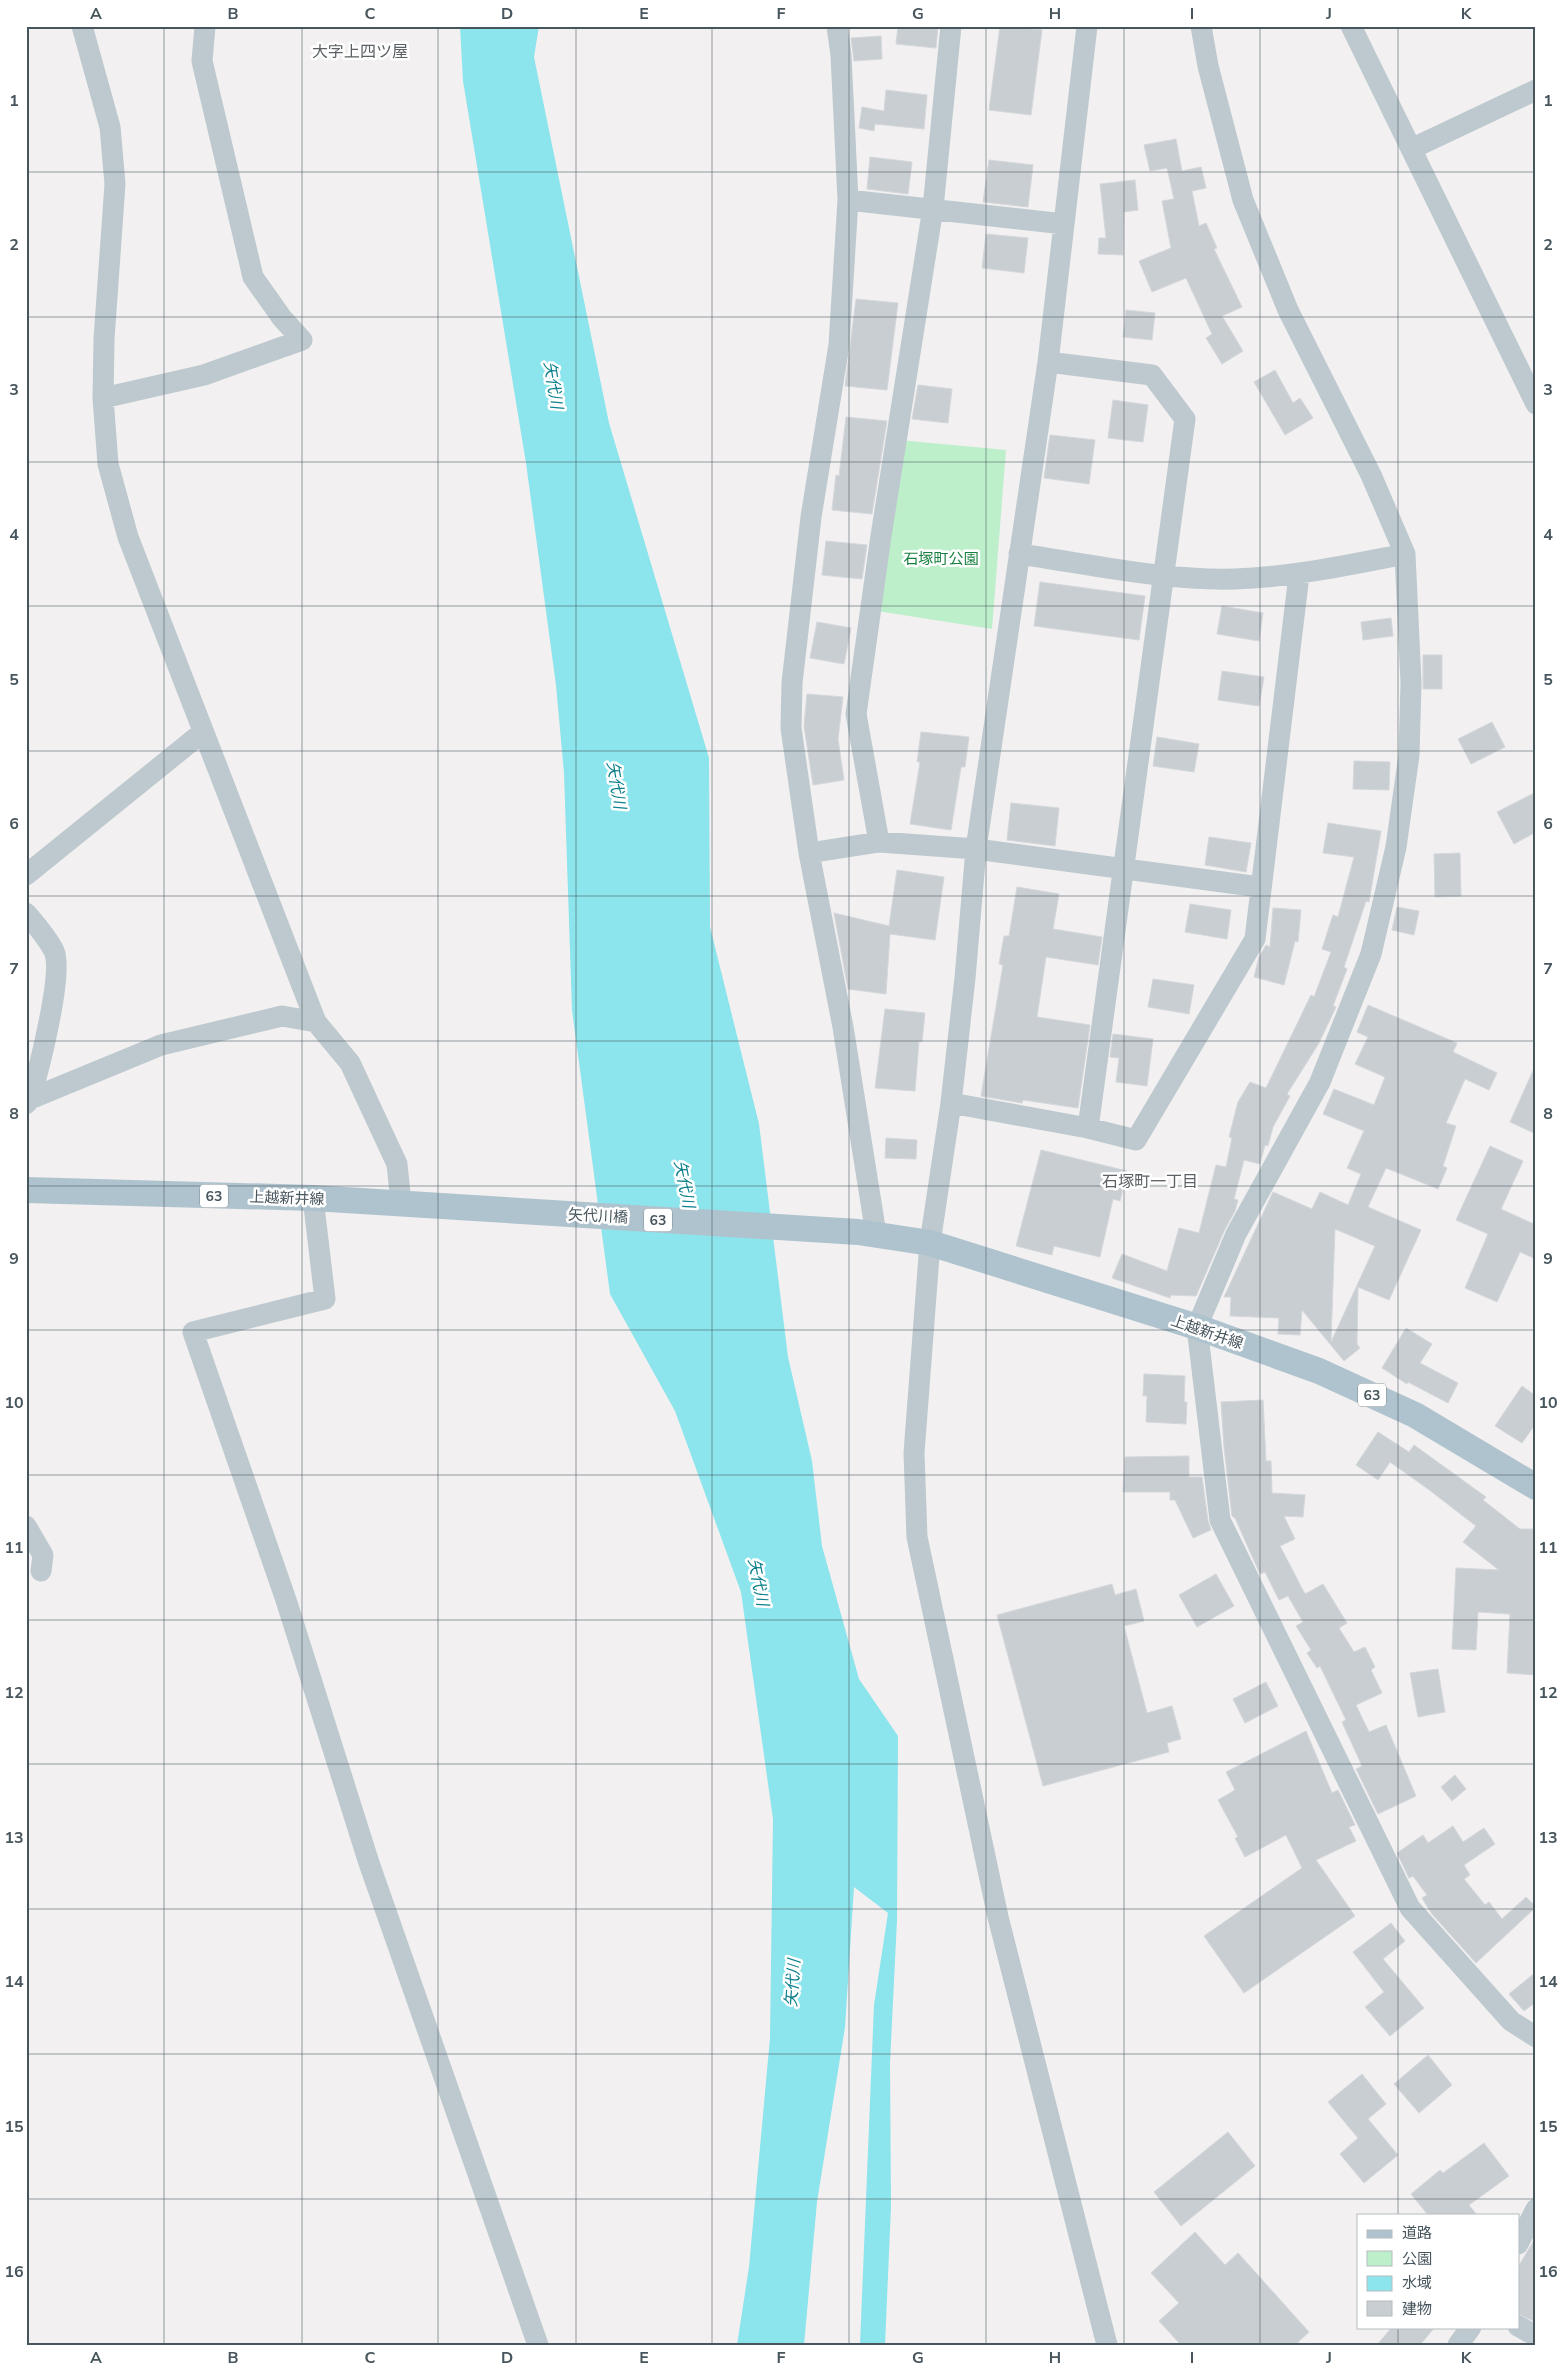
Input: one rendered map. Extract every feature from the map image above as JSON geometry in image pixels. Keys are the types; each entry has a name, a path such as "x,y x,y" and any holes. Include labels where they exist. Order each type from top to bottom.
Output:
{"main road":[{"name":"上越新井線","path":"26,1190 313,1198 458,1208"},
{"name":"矢代川橋","path":"458,1208 867,1233"},
{"name":"上越新井線","path":"867,1233 930,1243 1197,1327 1318,1371 1416,1415 1536,1487"}],"street":[{"path":"82,26 110,127 116,184 104,339 103,398 108,464 128,537 316,1022 350,1063 397,1164 401,1203"},
{"path":"103,398 204,375 302,340 282,318 253,277 202,61 205,26"},
{"path":"837,26 841,55 848,200 839,346 812,517 792,683 791,728 809,854 843,1027 867,1233"},
{"path":"879,842 856,714 881,536 933,208 951,26"},
{"path":"1087,26 1048,362 976,848 965,978 951,1102 930,1243 914,1453 917,1537 998,1918 1107,2345"},
{"path":"1201,26 1208,66 1244,200 1288,310 1371,475 1405,554 1411,683 1409,755 1396,847 1371,954 1320,1082 1236,1234 1197,1327 1220,1520 1410,1908 1511,2021 1536,2037"},
{"path":"1351,26 1536,404"},
{"path":"1411,148 1536,90"},
{"path":"848,200 1064,224"},
{"path":"1048,362 1152,375 1185,419 1088,1128"},
{"path":"1019,554 1164,575 1234,579 1299,575 1405,554"},
{"path":"951,1102 1088,1128 1136,1140 1255,939 1299,575"},
{"path":"26,875 203,732"},
{"path":"809,854 879,842 976,848 1260,887"},
{"path":"26,913 55,952 55,976 50,1014 41,1061 27,1100"},
{"path":"27,1100 161,1045 282,1016 316,1022"},
{"path":"313,1198 325,1300 193,1332 286,1600 370,1862 538,2345"},
{"path":"26,1526 43,1555 41,1571"},
{"path":"1520,2240 1536,2209"},
{"path":"1520,2327 1536,2336"},
{"path":"1458,2345 1470,2328"}],"green space":[{"name":"石塚町公園","path":"899,440 1006,450 992,629 877,611"}],"water":[{"name":"矢代川","path":"460,26 539,26 534,57 609,423 709,758 710,927 759,1124 788,1357 812,1461 822,1546 859,1679 898,1736 897,1920 890,2063 891,2207 885,2345 860,2345 874,2005 888,1913 854,1887 845,2027 817,2202 804,2345 737,2345 749,2267 770,2038 773,1819 741,1592 675,1411 610,1294 572,1010 564,773 556,685 526,463 463,81"}],"building":[{"path":"898,26 938,26 936,48 896,44"},
{"path":"1000,26 1042,30 1031,115 989,110"},
{"path":"881,36 882,59 854,61 851,38"},
{"path":"886,90 927,95 924,129 875,124 874,131 859,128 862,107 884,111"},
{"path":"1176,139 1182,171 1201,167 1206,188 1192,191 1199,226 1206,223 1217,248 1214,249 1242,307 1222,316 1243,351 1222,364 1206,338 1212,334 1186,278 1152,292 1139,261 1171,248 1162,201 1174,199 1167,168 1150,171 1144,145"},
{"path":"870,157 912,162 908,194 867,189"},
{"path":"989,160 1033,165 1028,207 983,202"},
{"path":"1135,180 1138,210 1124,212 1123,255 1098,254 1099,238 1106,238 1100,184"},
{"path":"986,234 1028,238 1024,273 982,268"},
{"path":"856,299 898,303 887,390 845,386"},
{"path":"1126,310 1155,313 1152,340 1123,337"},
{"path":"1275,370 1293,403 1300,398 1313,418 1285,435 1254,382"},
{"path":"918,385 952,389 948,423 912,419"},
{"path":"1113,400 1148,405 1143,442 1108,438"},
{"path":"846,417 887,421 872,514 832,510 836,475 839,476"},
{"path":"1050,435 1095,440 1089,484 1044,478"},
{"path":"826,541 867,545 862,579 822,575"},
{"path":"1040,582 1145,596 1139,640 1034,626"},
{"path":"1222,606 1263,613 1259,641 1217,634"},
{"path":"1391,618 1393,636 1363,640 1361,622"},
{"path":"817,622 851,628 844,664 810,658"},
{"path":"1423,655 1442,655 1442,689 1423,689"},
{"path":"1222,671 1264,677 1259,706 1218,700"},
{"path":"807,694 843,697 838,739 844,780 813,785 804,726"},
{"path":"1492,722 1505,747 1471,764 1458,739"},
{"path":"921,732 969,737 965,767 961,767 951,830 910,824 920,762 917,762"},
{"path":"1157,737 1199,744 1194,772 1153,766"},
{"path":"1354,761 1390,762 1389,790 1353,789"},
{"path":"1536,792 1536,832 1514,844 1497,812"},
{"path":"1011,803 1059,808 1055,846 1007,840"},
{"path":"1328,823 1381,831 1369,902 1366,901 1344,967 1347,969 1333,1006 1336,1007 1319,1043 1287,1094 1290,1096 1273,1127 1268,1146 1265,1145 1260,1164 1244,1160 1234,1199 1238,1200 1235,1211 1225,1229 1196,1296 1171,1295 1170,1298 1112,1278 1122,1254 1167,1271 1179,1228 1199,1233 1216,1165 1226,1167 1232,1138 1229,1137 1238,1102 1250,1082 1266,1088 1311,995 1314,997 1331,952 1322,949 1333,915 1338,917 1354,857 1323,853"},
{"path":"1209,837 1251,843 1246,872 1205,865"},
{"path":"1460,853 1461,896 1435,897 1434,854"},
{"path":"897,870 944,877 935,940 890,934 886,994 848,989 834,913 889,926"},
{"path":"1017,887 1059,894 1053,929 1102,937 1098,965 1046,957 1037,1017 1090,1025 1078,1108 1023,1100 1022,1103 981,1096 1003,965 999,964 1004,936 1009,936"},
{"path":"1190,904 1231,910 1227,939 1185,932"},
{"path":"1397,907 1419,911 1414,935 1392,930"},
{"path":"1273,908 1301,910 1298,942 1295,941 1284,985 1254,977 1259,957 1266,945 1270,947"},
{"path":"1153,979 1194,985 1189,1014 1148,1007"},
{"path":"1368,1005 1457,1043 1453,1052 1497,1073 1489,1090 1465,1079 1446,1123 1456,1126 1443,1166 1447,1168 1438,1189 1386,1168 1368,1207 1421,1230 1389,1300 1358,1287 1357,1344 1360,1348 1344,1361 1302,1310 1300,1335 1278,1334 1279,1318 1230,1316 1231,1297 1224,1297 1273,1192 1312,1209 1320,1192 1348,1205 1361,1174 1347,1168 1364,1131 1323,1114 1334,1089 1374,1105 1385,1077 1355,1064 1368,1037 1357,1032","holes":["1335,1229 1375,1246 1331,1342"]},
{"path":"885,1009 925,1013 922,1042 919,1041 915,1091 875,1088"},
{"path":"1113,1034 1153,1039 1147,1086 1116,1082 1119,1058 1110,1057"},
{"path":"1536,1064 1536,1134 1510,1122"},
{"path":"886,1138 917,1140 916,1159 885,1158"},
{"path":"1490,1146 1523,1161 1501,1209 1536,1225 1536,1259 1520,1252 1497,1302 1465,1288 1488,1234 1456,1220"},
{"path":"1041,1150 1127,1171 1120,1201 1113,1199 1100,1257 1054,1246 1052,1255 1016,1246"},
{"path":"1406,1328 1432,1344 1420,1363 1458,1383 1448,1403 1408,1382 1407,1384 1382,1368"},
{"path":"1144,1374 1185,1376 1184,1402 1187,1402 1186,1424 1146,1422 1147,1396 1143,1396"},
{"path":"1522,1386 1536,1396 1536,1423 1522,1443 1495,1426"},
{"path":"1263,1400 1266,1461 1271,1461 1272,1493 1305,1495 1303,1517 1284,1516 1295,1539 1280,1546 1305,1594 1323,1584 1347,1623 1339,1628 1354,1652 1365,1647 1375,1667 1371,1670 1382,1693 1356,1705 1369,1732 1386,1725 1416,1796 1378,1814 1356,1769 1362,1766 1342,1722 1346,1720 1320,1666 1317,1668 1307,1653 1311,1650 1296,1626 1303,1622 1288,1596 1279,1600 1265,1572 1260,1574 1235,1518 1232,1516 1221,1402"},
{"path":"1378,1432 1409,1452 1414,1445 1486,1497 1483,1500 1520,1529 1536,1529 1536,1675 1507,1673 1510,1614 1478,1612 1476,1650 1452,1649 1456,1568 1499,1570 1463,1542 1476,1526 1428,1489 1390,1462 1378,1480 1356,1465"},
{"path":"1189,1456 1189,1477 1202,1477 1211,1530 1193,1538 1175,1500 1170,1500 1170,1492 1123,1492 1125,1457"},
{"path":"1216,1574 1234,1606 1197,1627 1179,1595"},
{"path":"1112,1584 1115,1595 1136,1589 1144,1621 1124,1626 1147,1713 1172,1706 1181,1739 1167,1743 1169,1752 1043,1786 997,1615"},
{"path":"1438,1669 1445,1712 1418,1717 1410,1673"},
{"path":"1266,1682 1278,1706 1245,1723 1233,1699"},
{"path":"1306,1731 1332,1793 1338,1790 1355,1825 1349,1827 1356,1841 1316,1860 1355,1916 1244,1993 1204,1936 1302,1868 1286,1835 1245,1857 1235,1838 1238,1837 1218,1800 1235,1790 1226,1772"},
{"path":"1455,1775 1466,1789 1452,1801 1441,1787"},
{"path":"1453,1826 1463,1842 1484,1828 1495,1844 1464,1865 1470,1875 1464,1879 1485,1905 1489,1902 1502,1919 1526,1897 1536,1907 1476,1963 1432,1914 1422,1898 1427,1895 1413,1876 1409,1878 1397,1853 1423,1835 1428,1843"},
{"path":"1391,1923 1405,1941 1383,1959 1424,2008 1390,2036 1365,2007 1384,1992 1353,1952"},
{"path":"1536,1972 1536,2002 1524,2011 1509,1994"},
{"path":"1428,2055 1452,2085 1419,2113 1394,2084"},
{"path":"1362,2074 1386,2104 1368,2119 1398,2155 1364,2183 1340,2154 1358,2138 1328,2102"},
{"path":"1228,2132 1255,2166 1181,2226 1154,2192"},
{"path":"1484,2143 1509,2176 1469,2205 1476,2214 1427,2214 1411,2194 1440,2170 1443,2173"},
{"path":"1195,2232 1225,2265 1238,2253 1309,2332 1295,2345 1181,2345 1159,2321 1179,2303 1151,2273"},
{"path":"1536,2237 1536,2322 1520,2315 1520,2264"},
{"path":"1391,2328 1434,2328 1420,2345 1377,2345"}],"district":[{"name":"大字上四ツ屋","path":"360,51"},
{"name":"石塚町一丁目","path":"1150,1181"}]}
